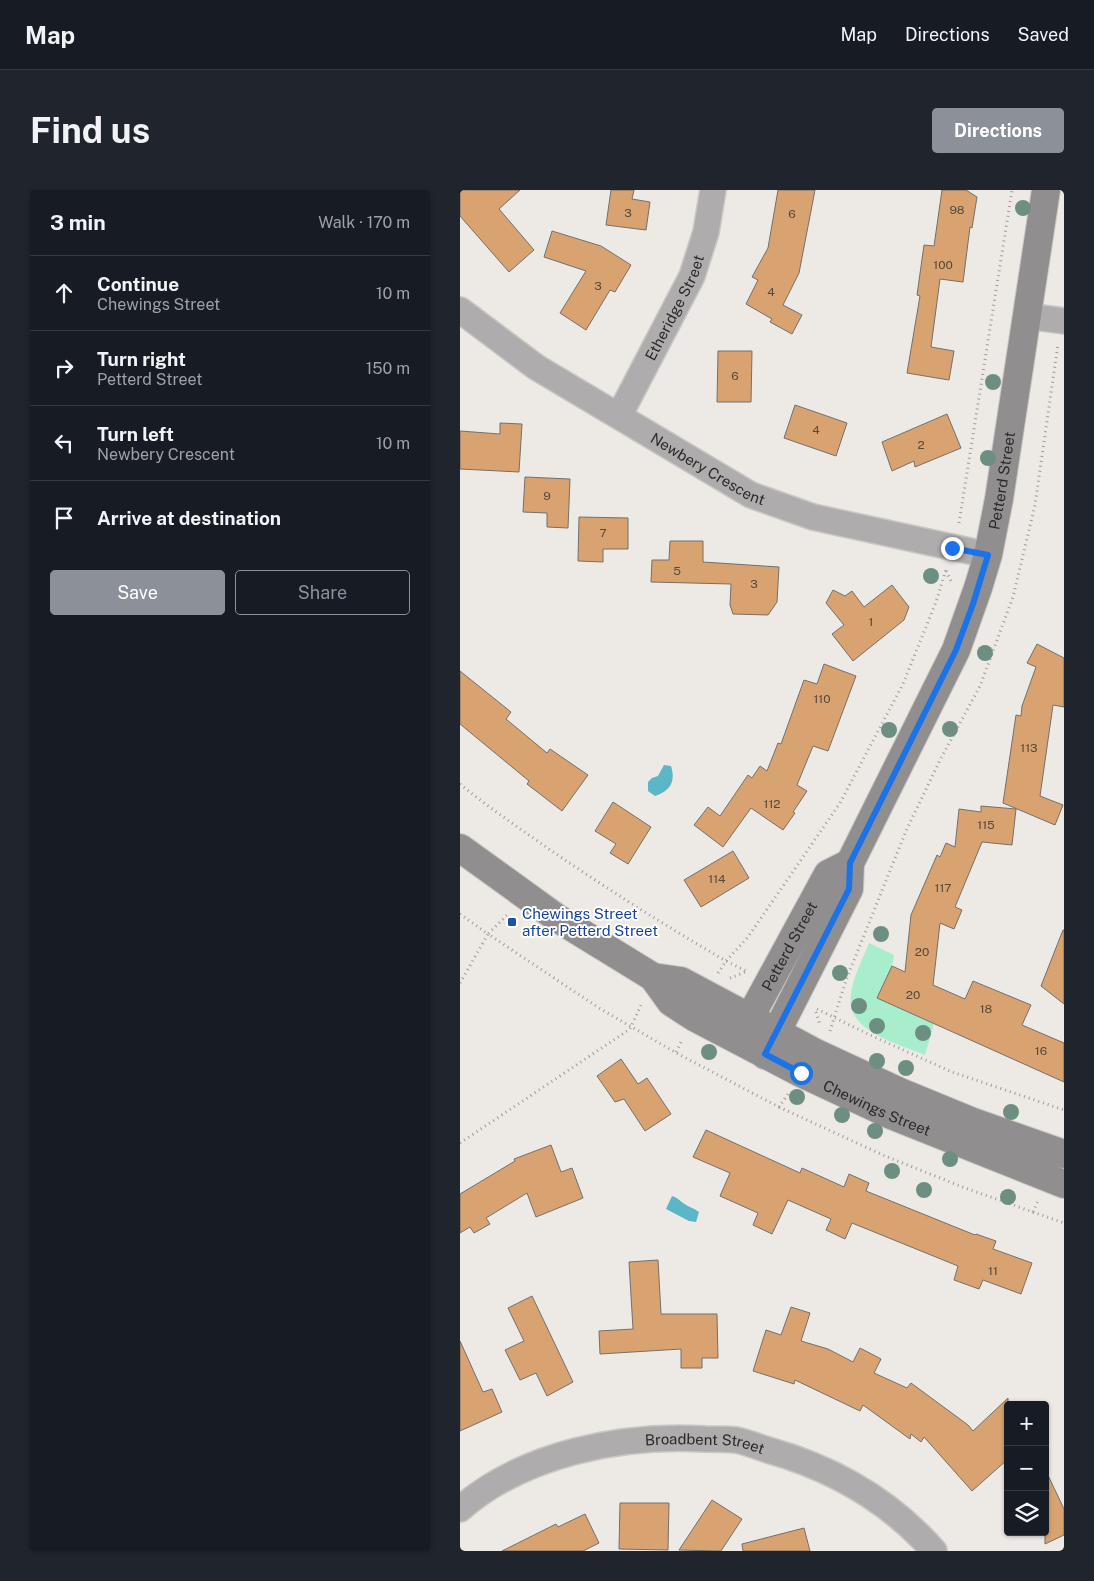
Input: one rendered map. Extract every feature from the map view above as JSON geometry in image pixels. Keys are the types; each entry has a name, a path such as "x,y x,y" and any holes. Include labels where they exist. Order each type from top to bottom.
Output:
{"street":[{"name":"Etheridge Street","path":"619,416 692,276 706,232 713,190"},
{"name":"Petterd Street","path":"771,1043 849,889 850,863 956,650 973,604 988,555 1006,461 1046,190"},
{"name":"Newbery Crescent","path":"460,310 536,367 751,494 813,517 988,555"},
{"path":"1027,316 1064,321"},
{"name":"Chewings Street","path":"460,848 557,918 653,977 670,1002 694,1017 744,1028 771,1043 828,1061 895,1104 980,1137 1055,1180"},
{"name":"Petterd Street","path":"744,1028 828,874 850,863"},
{"name":"Chewings Street","path":"980,1137 1064,1154"},
{"name":"Broadbent Street","path":"460,1509 497,1482 552,1458 610,1443 673,1437 736,1440 796,1458 834,1475 880,1501 925,1540 934,1551"}],"path":[{"path":"958,527 967,483 1012,190"},
{"path":"460,784 484,803 589,876 666,926 726,961 748,937 840,803 903,684 936,602 946,571"},
{"path":"460,983 488,934 508,913"},
{"path":"460,914 599,1008 680,1055 780,1107 884,1156 1064,1223"},
{"path":"460,1143 622,1034 631,1026 653,977"},
{"path":"815,1008 870,1036 952,1072 1064,1110"},
{"path":"828,1061 833,1016"},
{"path":"780,1107 791,1090"},
{"path":"1033,1212 1042,1192 1055,1180"}],"green space":[{"path":"869,943 894,955 892,966 878,998 934,1024 925,1055 888,1041 864,1027 856,1018 851,1007 852,988"}],"water":[{"path":"664,765 671,766 672,781 668,789 655,796 648,791 648,782 658,776"},
{"path":"672,1196 699,1212 696,1222 689,1221 666,1209"}],"building":[{"path":"460,190 520,190 499,209 534,250 509,272 460,216"},
{"path":"611,190 634,190 632,199 650,202 646,230 606,225"},
{"path":"778,190 815,190 799,273 783,305 802,315 792,334 770,322 772,319 746,304 758,280 752,277 768,248"},
{"path":"942,190 966,190 977,197 972,228 970,227 963,282 940,279 931,347 954,351 949,380 907,373 920,296 917,295 924,245 934,246"},
{"path":"552,231 601,246 631,265 615,292 610,290 586,330 560,313 586,271 544,257"},
{"path":"718,351 752,351 751,402 717,402"},
{"path":"795,405 847,423 836,456 784,438"},
{"path":"947,414 961,448 915,467 914,461 892,471 882,442"},
{"path":"500,423 522,424 519,472 460,469 460,431 500,434"},
{"path":"525,477 570,479 568,528 547,527 547,513 523,512"},
{"path":"579,517 628,518 628,549 603,549 603,562 578,561"},
{"path":"670,541 703,541 703,562 779,567 777,602 768,615 733,614 730,605 731,584 651,582 652,560 669,560"},
{"path":"892,585 909,607 904,620 853,661 832,634 844,625 826,603 833,590 845,596 852,591 864,607"},
{"path":"1037,644 1064,658 1064,707 1053,705 1040,796 1063,805 1055,825 1003,803 1016,715 1021,716 1022,706 1036,667 1027,663"},
{"path":"824,664 856,676 828,751 813,746 797,785 807,791 793,812 795,813 783,830 751,808 723,847 694,825 708,807 720,816 748,775 752,778 760,766 767,771 778,743 781,744 804,680 817,684"},
{"path":"460,671 511,712 506,719 547,753 550,749 588,775 562,811 527,784 529,781 460,724"},
{"path":"613,802 651,827 628,864 610,853 616,844 595,831"},
{"path":"981,806 1016,809 1012,845 982,842 955,907 962,910 954,929 940,923 933,985 965,999 973,981 1031,1005 1022,1025 1064,1043 1064,1082 877,998 892,966 905,972 911,915 937,855 940,857 946,843 955,847 959,809 981,812"},
{"path":"733,851 749,878 701,907 684,880"},
{"path":"1064,930 1064,1004 1041,986"},
{"path":"621,1059 638,1084 647,1078 671,1114 645,1131 624,1099 615,1102 597,1076"},
{"path":"706,1130 800,1173 802,1168 844,1187 849,1174 869,1183 866,1191 975,1235 996,1241 993,1249 1032,1263 1021,1294 983,1280 979,1289 954,1280 958,1266 852,1223 845,1239 826,1230 831,1219 788,1200 772,1234 753,1225 758,1213 720,1196 730,1173 693,1157"},
{"path":"551,1145 561,1172 572,1168 583,1198 536,1217 527,1193 486,1218 490,1224 474,1233 470,1227 460,1233 460,1194 515,1161 514,1159"},
{"path":"658,1260 661,1314 717,1314 718,1358 702,1358 702,1368 681,1368 681,1349 600,1354 599,1331 633,1329 629,1262"},
{"path":"532,1296 573,1382 547,1396 536,1373 520,1380 505,1350 524,1341 508,1308"},
{"path":"791,1307 810,1313 801,1341 828,1349 853,1362 860,1348 881,1359 874,1373 907,1388 911,1383 968,1425 973,1431 1004,1402 1004,1463 972,1491 924,1437 921,1442 911,1434 910,1439 863,1405 860,1411 795,1380 794,1384 753,1371 766,1330 781,1335"},
{"path":"460,1341 483,1392 492,1389 502,1412 460,1431"},
{"path":"1049,1477 1064,1509 1064,1535 1045,1544 1045,1536 1049,1536"},
{"path":"712,1500 742,1519 721,1551 679,1550"},
{"path":"620,1503 669,1503 668,1550 619,1549"},
{"path":"585,1514 599,1543 583,1551 502,1551 556,1524 558,1527"},
{"path":"804,1528 810,1551 743,1551 742,1544"}],"place":[{"name":"Chewings Street after Petterd Street","path":"512,922"}],"route":[{"path":"801,1073 765,1054 849,889 850,863 956,650 988,555 952,548"}]}
